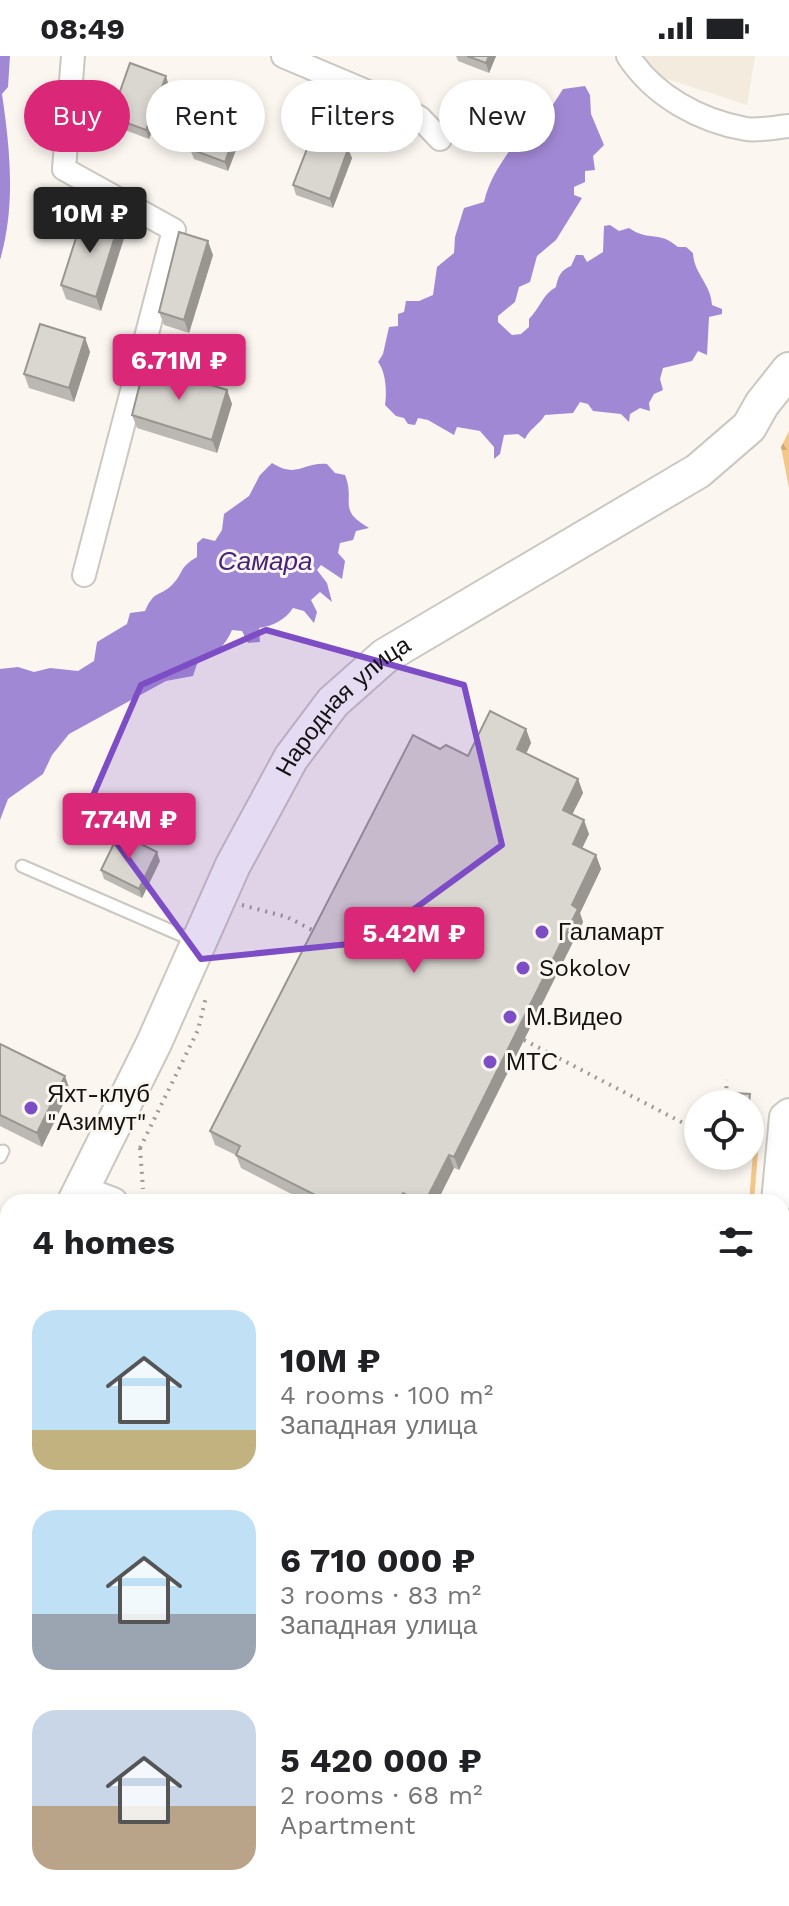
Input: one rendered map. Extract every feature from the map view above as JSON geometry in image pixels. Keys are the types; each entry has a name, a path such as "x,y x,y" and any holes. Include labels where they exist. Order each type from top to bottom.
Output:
{"main road":[{"name":"Народная улица","path":"79,1194 154,1043 233,865 291,758 333,702 385,656 698,471 749,427 762,404 789,370"}],"street":[{"path":"73,56 64,169 174,230 84,575"},
{"path":"283,56 401,106 420,118 439,138"},
{"path":"628,56 661,93 702,117 749,129 789,126"},
{"path":"777,1194 784,1117 789,1113"}],"lane":[{"path":"22,866 198,942"}],"path":[{"path":"237,915 242,893"},
{"path":"240,904 287,917 322,936"},
{"path":"143,1189 140,1148 198,1030 207,990"},
{"path":"524,1040 684,1123"},
{"path":"726,1090 727,1080"},
{"path":"110,1131 140,1148"}],"highlighted area":[{"path":"266,630 464,685 502,845 369,942 201,959 89,805 141,685"}],"shaded area":[{"path":"642,56 755,56 747,105 664,78"}],"green space":[{"path":"789,431 789,488 781,447"},
{"path":"752,1170 757,1170 755,1194 750,1194"}],"water":[{"path":"0,56 10,56 8,87 2,94 10,198 0,260"},
{"path":"585,86 590,95 591,114 604,145 593,156 595,170 585,171 585,182 574,187 574,195 582,198 556,240 537,256 530,282 519,287 515,302 498,316 498,322 512,335 521,334 529,327 529,319 556,287 560,274 571,266 576,255 583,255 587,262 603,252 604,226 610,225 619,231 629,228 665,239 678,247 686,247 693,253 712,305 722,309 722,314 709,317 707,355 698,351 692,361 663,368 660,379 663,390 654,394 649,403 650,411 640,408 630,414 629,422 621,414 593,411 588,404 580,402 573,413 545,415 525,439 518,434 504,435 500,454 494,459 494,447 480,431 457,427 454,435 428,420 418,418 415,425 396,416 385,405 385,382 378,362 389,327 398,326 398,314 404,312 406,301 419,301 433,295 437,267 454,253 455,237 464,208 484,202 496,173 509,152 555,152 555,101 563,89"},
{"name":"Самара","path":"272,463 288,470 327,464 335,473 345,475 350,510 369,528 356,531 353,540 340,543 338,553 345,561 342,579 321,565 317,570 327,583 332,602 320,592 311,600 317,612 314,623 304,611 293,608 278,622 259,628 260,642 248,643 242,631 232,630 219,650 198,661 193,676 166,681 69,734 52,755 43,774 8,799 0,820 0,669 18,667 34,672 50,668 78,671 94,661 97,642 127,624 130,613 145,611 154,597 172,585 197,557 197,543 203,538 215,541 222,530 224,514 249,496 260,475"}],"building":[{"path":"467,56 489,56 486,63"},
{"path":"130,63 166,76 165,80 146,80 146,130 130,124 130,80 124,80"},
{"path":"198,152 229,152 225,162"},
{"path":"306,152 347,152 330,199 293,185"},
{"path":"84,213 119,224 96,297 61,285"},
{"path":"179,232 208,241 184,320 159,312"},
{"path":"40,324 85,338 69,388 24,374"},
{"path":"145,364 227,390 212,440 132,415"},
{"path":"490,711 526,729 517,749 578,779 563,810 584,820 573,844 596,855 572,905 578,909 454,1157 449,1155 429,1194 313,1194 236,1155 240,1146 210,1131 413,735 440,749 446,745 468,756"},
{"path":"119,833 157,852 139,889 101,870"},
{"name":"Яхт-клуб \"Азимут\"","path":"0,1044 65,1076 37,1133 0,1115"}],"place":[{"name":"Галамарт","path":"542,932"},
{"name":"Sokolov","path":"523,968"},
{"name":"М.Видео","path":"510,1017"},
{"name":"МТС","path":"490,1062"},
{"name":"Яхт-клуб \"Азимут\"","path":"31,1108"}]}
